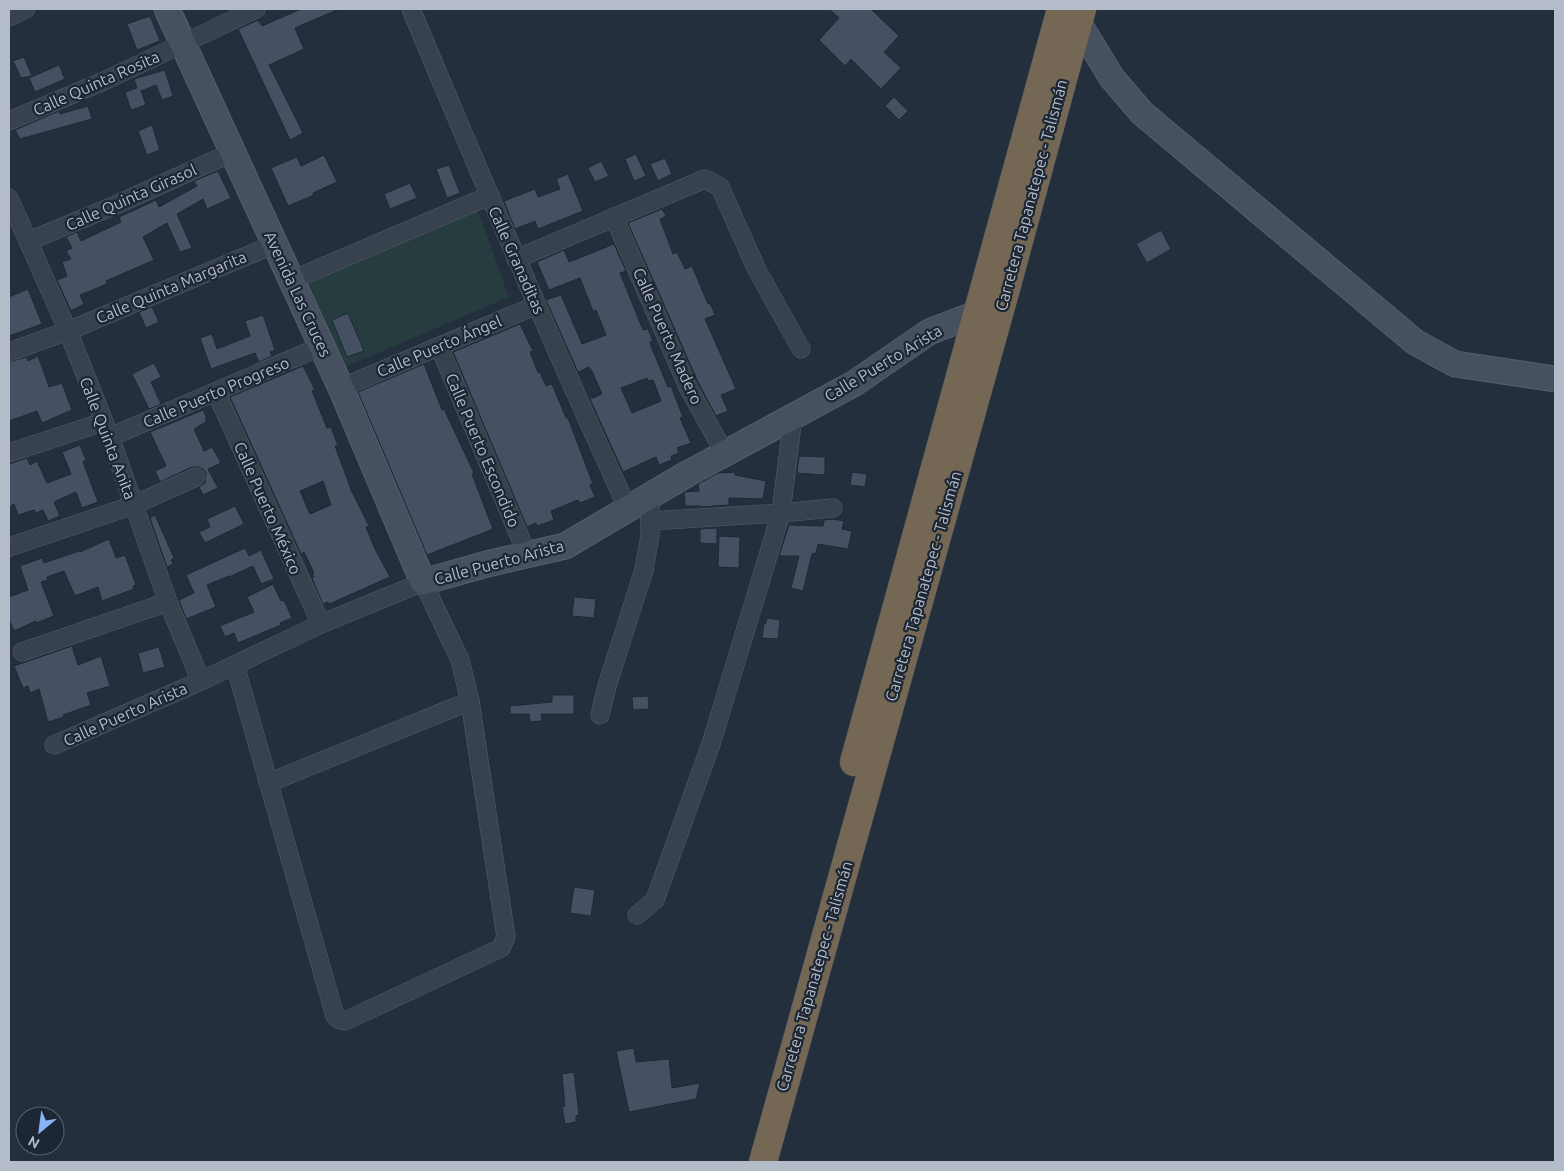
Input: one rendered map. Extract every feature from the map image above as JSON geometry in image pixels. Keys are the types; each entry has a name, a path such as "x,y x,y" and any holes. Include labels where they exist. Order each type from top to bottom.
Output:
{"highway":[{"name":"Carretera Tapanatepec - Talismán","path":"743,1162 978,313 1073,12"},
{"name":"Carretera Tapanatepec - Talismán","path":"763,1162 1002,304 1073,12"}],"street":[{"path":"9,17 26,9"},
{"name":"Avenida Las Cruces","path":"167,9 341,388 423,582"},
{"name":"Calle Quinta Rosita","path":"9,121 104,82 256,9"},
{"name":"Calle Granaditas","path":"411,9 516,259 628,510"},
{"path":"1073,12 1112,78 1142,113 1415,342 1455,364 1555,379"},
{"name":"Calle Quinta Girasol","path":"29,241 118,204 232,152"},
{"path":"516,259 705,180 720,187 757,270 801,349"},
{"path":"292,280 489,196"},
{"name":"Calle Quinta Anita","path":"9,198 68,331 106,429 168,602 201,681"},
{"name":"Calle Puerto Madero","path":"614,217 688,388 725,454"},
{"name":"Calle Quinta Margarita","path":"9,352 68,331 275,244"},
{"name":"Calle Puerto Ángel","path":"341,388 537,305"},
{"name":"Calle Puerto Arista","path":"54,745 201,681 321,624 423,582 527,554 565,546 650,496 855,383 929,332 978,313"},
{"name":"Calle Puerto Progreso","path":"9,453 106,429 216,392 322,346"},
{"name":"Calle Puerto Escondido","path":"439,346 527,554"},
{"name":"Calle Puerto México","path":"216,392 321,624"},
{"path":"637,916 655,900 711,744 780,513 793,416"},
{"path":"9,547 134,505 196,477"},
{"path":"600,715 607,686 617,660 644,570 650,535 650,496"},
{"path":"650,521 833,508"},
{"path":"235,665 335,1016 345,1021 501,948 506,938 470,701 460,660 423,582"},
{"path":"22,652 168,602"},
{"path":"268,783 470,701"}],"green space":[{"path":"475,203 509,297 336,371 299,278"}],"building":[{"path":"301,9 339,9 295,28 304,49 269,65 303,133 290,140 238,29 258,20 262,26"},
{"path":"829,9 871,9 899,36 884,52 901,68 881,89 851,59 845,66 819,40 839,18"},
{"path":"150,16 160,41 137,50 127,24"},
{"path":"24,57 32,76 21,78 13,61"},
{"path":"59,65 65,79 35,92 29,78"},
{"path":"165,70 173,96 162,100 156,85 141,91 146,105 131,110 125,92 137,88 134,79"},
{"path":"894,97 908,111 899,120 885,106"},
{"path":"88,106 92,119 20,139 15,130 59,111 60,114"},
{"path":"152,125 160,150 147,155 138,131"},
{"path":"636,154 646,176 634,181 625,159"},
{"path":"324,155 337,182 313,193 314,195 288,206 271,168 297,157 301,166"},
{"path":"665,158 672,174 658,181 650,164"},
{"path":"601,161 609,176 595,182 588,168"},
{"path":"449,165 460,193 447,198 436,169"},
{"path":"218,171 231,198 207,209 203,199 177,214 192,248 180,252 167,223 143,237 154,260 106,281 107,284 80,295 84,304 71,311 57,280 67,276 62,262 71,259 66,251 72,248 66,237 77,232 81,241 121,222 119,217 156,200 159,207 197,186 194,181"},
{"path":"568,174 583,211 538,229 535,221 515,229 504,201 535,189 538,197 560,189 556,179"},
{"path":"410,183 417,198 390,209 384,194"},
{"path":"662,209 666,216 660,219 673,254 677,252 685,269 692,266 708,304 710,303 715,315 705,319 736,389 721,395 728,411 716,416 698,382 628,223"},
{"path":"1161,230 1171,249 1147,263 1136,244"},
{"path":"614,244 626,271 620,273 643,330 648,329 653,341 650,342 651,346 668,387 671,386 683,417 680,418 691,443 677,448 679,453 671,456 672,460 659,465 656,457 623,472 590,399 602,394 592,371 589,367 578,372 546,300 561,295 582,344 606,335 596,310 593,311 580,278 549,290 537,262 564,250 569,262","holes":["647,378 648,381 653,380 661,401 632,413 621,388"]},
{"path":"28,289 42,324 9,336 9,297"},
{"path":"152,307 159,322 146,328 139,312"},
{"path":"348,313 364,351 347,357 332,320"},
{"path":"263,315 275,350 270,352 272,356 259,362 255,353 211,369 200,338 212,334 217,349 250,336 245,321"},
{"path":"520,324 533,351 530,352 538,373 540,372 546,386 552,384 566,418 568,418 593,484 590,485 595,497 580,503 578,500 551,511 554,520 537,526 536,523 527,527 453,352"},
{"path":"38,356 49,387 62,383 72,410 42,423 37,411 9,421 9,362 27,357 28,361"},
{"path":"154,363 161,377 151,382 161,404 149,409 132,374"},
{"path":"424,364 442,410 444,409 474,473 472,474 493,529 427,555 358,392"},
{"path":"303,366 315,390 312,391 327,428 331,427 338,446 335,446 352,492 369,526 366,527 375,549 390,577 329,604 328,602 323,604 312,578 314,573 304,552 301,554 230,397","holes":["323,481 331,505 310,514 300,491"]},
{"path":"203,410 206,422 194,429 204,451 212,447 221,463 208,469 218,488 203,495 199,487 205,483 206,473 198,467 192,467 160,482 155,471 166,466 150,432"},
{"path":"80,445 86,460 83,462 98,502 82,508 76,492 54,502 60,516 48,521 43,510 36,513 34,510 18,515 14,504 9,507 9,464 27,458 30,465 37,461 47,483 71,474 62,452"},
{"path":"799,456 825,457 825,475 797,473"},
{"path":"735,472 735,475 766,481 763,499 729,498 729,505 685,506 684,492 699,491 698,484 718,473"},
{"path":"852,472 867,474 865,487 850,485"},
{"path":"235,506 244,524 205,543 199,532 210,527 207,519"},
{"path":"155,515 174,558 171,560 173,564 167,567 150,518"},
{"path":"824,520 844,521 842,529 852,531 848,549 818,544 816,553 812,554 803,591 791,588 799,556 779,556 789,525 823,526"},
{"path":"717,528 717,544 700,543 700,529"},
{"path":"719,536 740,537 739,568 718,567"},
{"path":"109,539 116,558 125,555 136,585 133,586 134,589 102,601 98,587 75,596 64,571 47,577 48,580 41,582 54,616 36,623 36,621 14,631 9,620 9,597 28,590 20,566 42,558 44,563 80,552"},
{"path":"245,548 249,556 261,550 274,579 261,584 253,566 207,585 216,607 186,619 179,600 194,593 186,575"},
{"path":"273,584 281,601 284,600 292,618 280,623 281,625 238,643 234,633 225,637 220,626 254,612 247,597"},
{"path":"574,597 596,599 594,618 572,616"},
{"path":"767,618 780,620 778,639 762,638 764,623 766,623"},
{"path":"72,646 78,665 101,656 110,686 87,693 91,705 48,722 39,689 30,693 28,686 23,688 14,666"},
{"path":"159,647 165,667 143,673 138,653"},
{"path":"552,695 574,695 574,714 541,714 542,721 530,722 529,714 510,714 510,706 552,702"},
{"path":"648,696 649,709 633,710 632,697"},
{"path":"574,887 595,890 591,916 570,913"},
{"path":"634,1048 636,1062 669,1059 672,1088 700,1083 696,1099 629,1112 616,1051"},
{"path":"574,1072 579,1115 576,1116 576,1122 565,1124 562,1107 565,1106 562,1074"}]}
